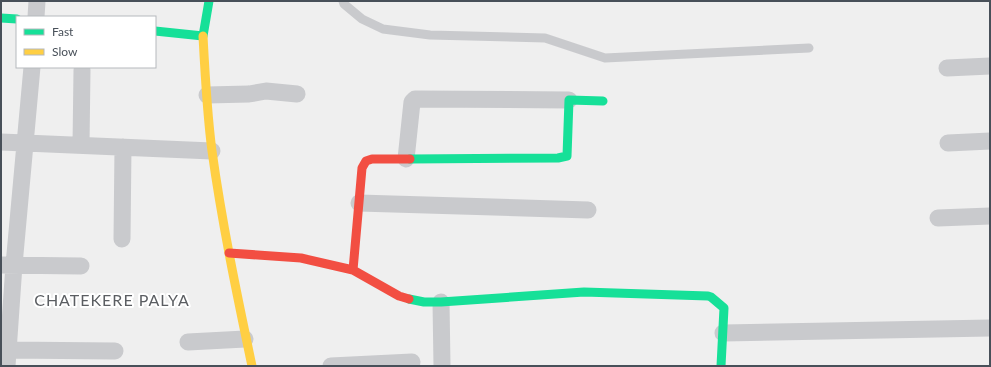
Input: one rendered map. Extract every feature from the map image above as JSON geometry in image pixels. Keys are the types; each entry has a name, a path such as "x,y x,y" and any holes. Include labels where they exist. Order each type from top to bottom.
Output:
{"street":[{"path":"36,16 37,1"},
{"path":"209,1 203,36 212,150 229,253 252,366"},
{"path":"1,18 16,19"},
{"path":"156,31 203,36"},
{"path":"947,68 990,66"},
{"path":"32,68 25,143 7,265 5,355 115,351"},
{"path":"80,146 82,70"},
{"path":"207,95 249,94 266,91 297,94"},
{"path":"406,159 412,102 415,99 603,101"},
{"path":"353,270 362,168 366,161 372,159 558,158 567,156 569,100"},
{"path":"948,143 990,141"},
{"path":"1,142 212,150"},
{"path":"122,239 123,147"},
{"path":"359,203 588,210"},
{"path":"938,218 990,216"},
{"path":"229,253 301,258 353,270 399,296 424,302 584,292 704,295 711,297 724,308 721,366"},
{"path":"7,265 81,266"},
{"path":"442,302 442,366"},
{"path":"723,333 990,328"},
{"path":"188,342 246,339"},
{"path":"331,366 412,362"}],"lane":[{"path":"343,1 344,4 362,19 383,29 430,35 545,38 605,58 809,48"}],"traffic: fast":[{"path":"156,31 203,36 209,1"},
{"path":"1,18 16,19"},
{"path":"410,159 558,158 567,156 569,100 603,101"},
{"path":"409,299 424,302 441,302 584,292 708,296 724,308 721,366"}],"traffic: slow":[{"path":"203,36 209,122 220,205 252,366"}],"traffic: jam":[{"path":"353,270 362,168 366,161 372,159 410,159"},
{"path":"229,253 301,258 353,270 399,296 409,299"}],"district":[{"name":"CHATEKERE PALYA","path":"112,299"}]}
